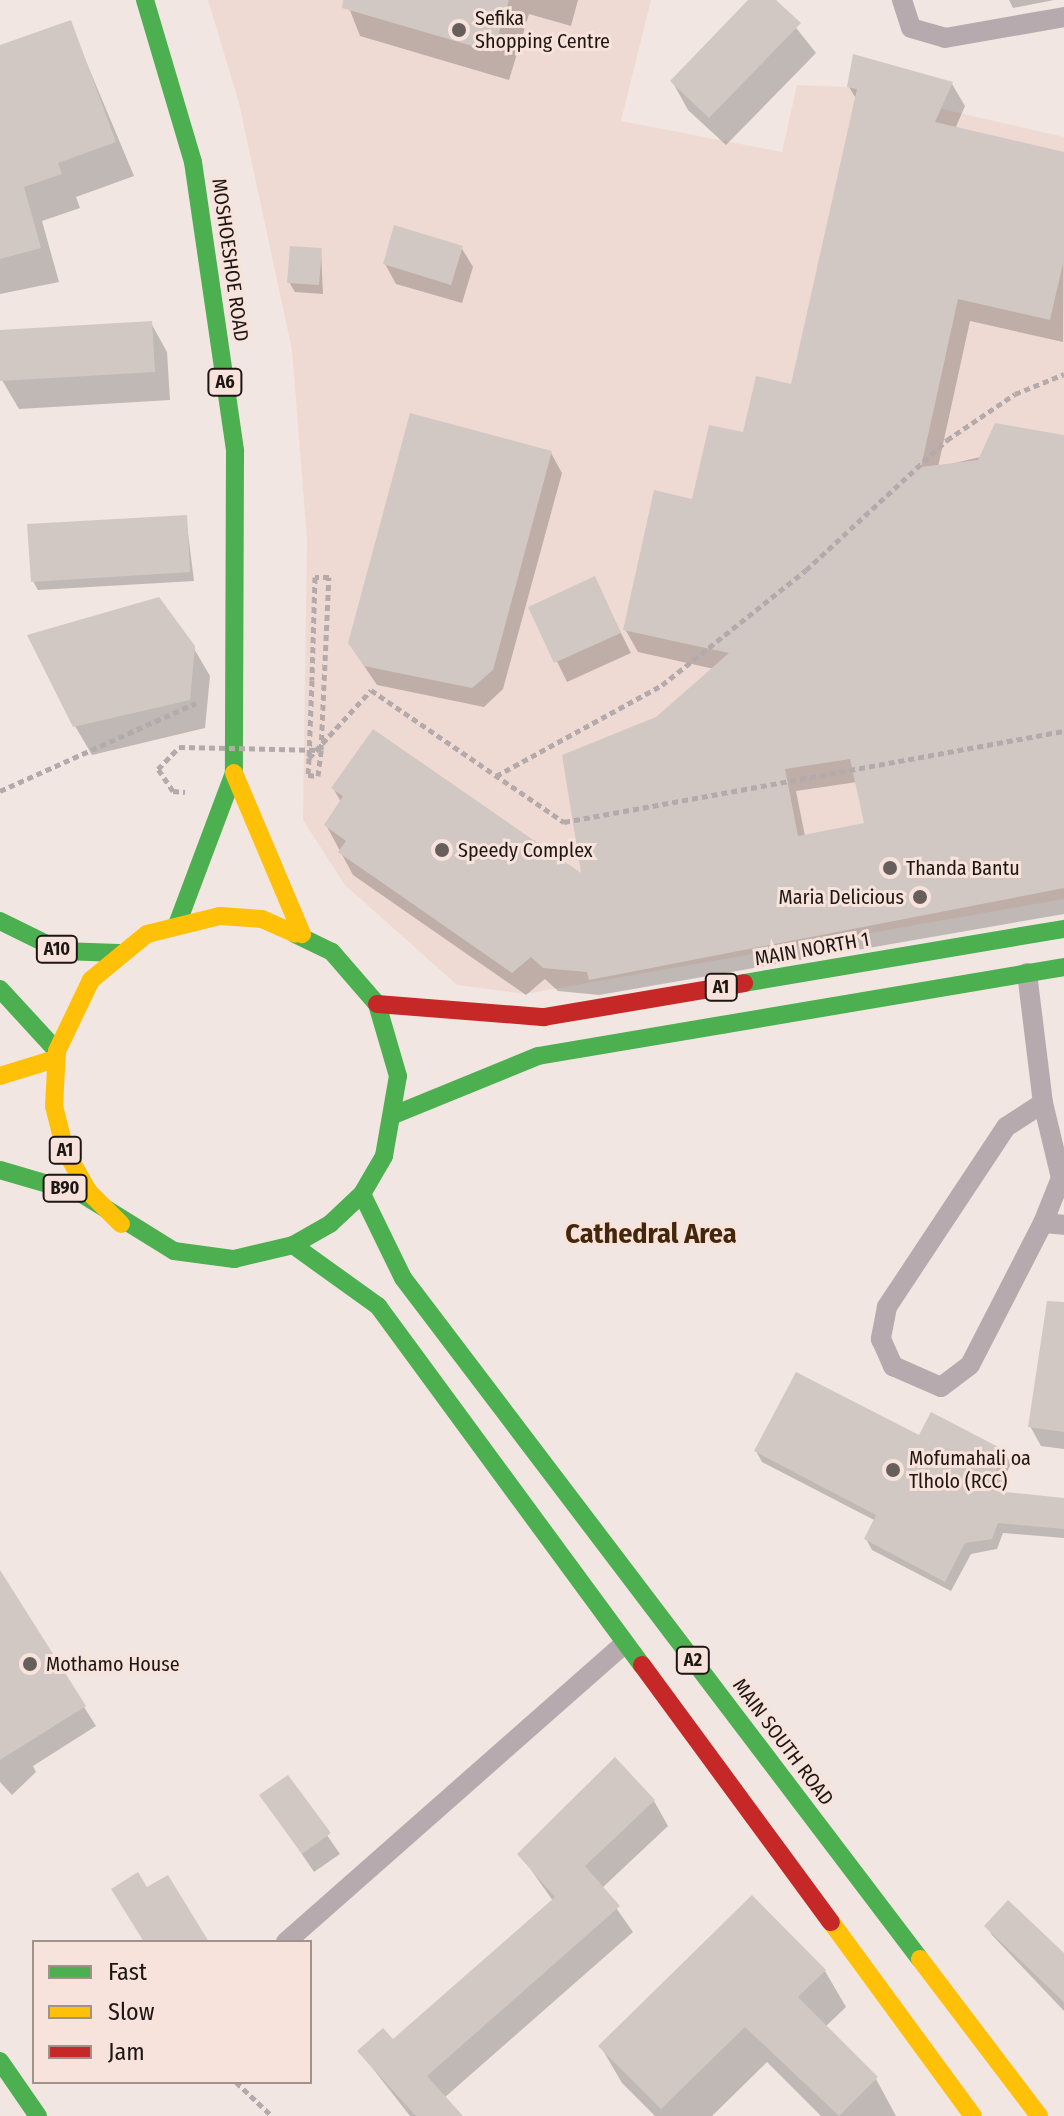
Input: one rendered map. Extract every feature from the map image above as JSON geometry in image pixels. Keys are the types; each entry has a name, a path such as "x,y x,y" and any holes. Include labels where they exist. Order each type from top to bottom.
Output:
{"main road":[{"name":"MOSHOESHOE ROAD","path":"145,0 193,162 235,451 234,773 178,922"},
{"name":"MOSHOESHOE ROAD","path":"234,773 302,934"},
{"name":"A1","path":"262,919 302,934 332,952 377,1004 398,1076 396,1114 362,1194 293,1245 234,1259 174,1251 121,1224 88,1191 65,1150 54,1106 56,1055 70,1014 119,953 178,922 262,919"},
{"name":"A10","path":"0,921 61,951 119,953"},
{"name":"MAIN NORTH 1","path":"377,1004 544,1017 1064,929"},
{"name":"A1","path":"396,1114 538,1056 1064,967"},
{"path":"0,989 56,1055 0,1076"},
{"name":"B90","path":"0,1170 82,1194 121,1224"},
{"name":"MAIN SOUTH ROAD","path":"362,1194 403,1278 1039,2116"},
{"name":"A2","path":"293,1245 378,1306 622,1646 973,2116"},
{"path":"0,2061 38,2116"}],"lane":[{"path":"902,0 911,28 945,38 1064,17"},
{"path":"1027,973 1043,1103 1061,1178 1043,1223 970,1365 941,1387 893,1366 881,1339 887,1307 1006,1127 1043,1103"},
{"path":"1043,1223 1064,1225"},
{"path":"288,1940 622,1646"}],"path":[{"path":"496,776 662,685 806,570 947,440 1015,394 1064,374"},
{"path":"315,577 329,577 321,750 318,776 308,775 315,577"},
{"path":"309,758 371,690 564,822 1064,731"},
{"path":"0,791 207,697 206,710"},
{"path":"203,736 206,762"},
{"path":"195,789 173,791 158,769 179,747 321,750"},
{"path":"238,2084 272,2116"}],"shaded area":[{"path":"208,0 651,0 621,121 782,152 797,85 847,87 1064,137 1064,899 525,994 457,985 345,885 303,820 307,540 292,350 239,103"}],"building":[{"name":"Sefika Shopping Centre","path":"343,0 509,0 493,52 342,8"},
{"path":"748,0 776,0 801,23 709,118 670,81"},
{"path":"71,20 116,142 58,163 62,174 24,187 41,248 0,259 0,45"},
{"path":"853,54 953,82 935,122 1064,152 1064,259 1050,320 958,299 921,467 978,460 995,423 1064,435 1064,888 589,980 587,972 543,968 531,957 512,973 338,852 346,841 324,825 343,796 331,788 373,729 581,873 562,755 656,717 729,653 623,630 654,490 692,499 709,425 743,432 756,376 791,384 857,89 847,87","holes":["850,759 864,823 798,836 785,769"]},
{"path":"394,225 463,246 451,285 383,264"},
{"path":"290,246 322,248 319,285 287,283"},
{"path":"152,321 155,372 0,381 0,330"},
{"path":"410,413 552,451 493,670 472,688 364,666 348,643"},
{"path":"187,515 190,572 31,582 27,524"},
{"path":"595,576 621,633 554,663 528,607"},
{"path":"159,597 195,646 190,700 73,727 27,635"},
{"path":"1047,1301 1064,1302 1064,1432 1028,1427"},
{"name":"Mofumahali oa Tlholo (RCC)","path":"796,1372 919,1435 931,1412 1006,1451 986,1490 1064,1498 1064,1529 998,1523 992,1539 965,1543 945,1582 864,1539 876,1515 754,1451"},
{"name":"Mothamo House","path":"0,1570 86,1706 0,1760"},
{"path":"615,1757 655,1800 585,1866 620,1906 427,2076 463,2116 416,2116 357,2051 383,2028 393,2039 555,1897 517,1854"},
{"path":"288,1775 331,1833 302,1854 259,1795"},
{"path":"138,1872 147,1887 168,1875 208,1940 143,1940 111,1889"},
{"path":"752,1895 826,1970 798,1997 878,2077 839,2116 745,2027 661,2109 598,2046"},
{"path":"1008,1900 1064,1953 1064,2002 984,1926"}],"traffic: fast":[{"path":"145,0 193,162 235,451 234,773 178,922"},
{"path":"0,921 61,951 119,953"},
{"path":"744,983 1064,929"},
{"path":"0,1170 82,1194 174,1251 234,1259 293,1245 330,1224 362,1194 384,1156 398,1076 377,1004 332,952 295,934"},
{"path":"396,1114 538,1056 1064,967"},
{"path":"0,989 57,1051"},
{"path":"362,1194 403,1278 920,1959"},
{"path":"293,1245 378,1306 642,1665"},
{"path":"0,2061 38,2116"}],"traffic: slow":[{"path":"234,773 302,934"},
{"path":"121,1224 88,1191 65,1150 54,1106 57,1051 91,980 147,934 220,916 262,919 295,934"},
{"path":"0,1076 55,1059"},
{"path":"831,1922 973,2116"},
{"path":"920,1959 1039,2116"}],"traffic: jam":[{"path":"377,1004 544,1017 744,983"},
{"path":"642,1665 831,1922"}],"place":[{"name":"Sefika Shopping Centre","path":"459,30"},
{"name":"Speedy Complex","path":"442,850"},
{"name":"Thanda Bantu","path":"890,868"},
{"name":"Maria Delicious","path":"920,897"},
{"name":"Mofumahali oa Tlholo (RCC)","path":"893,1470"},
{"name":"Mothamo House","path":"30,1664"}],"district":[{"name":"Cathedral Area","path":"651,1234"}]}
